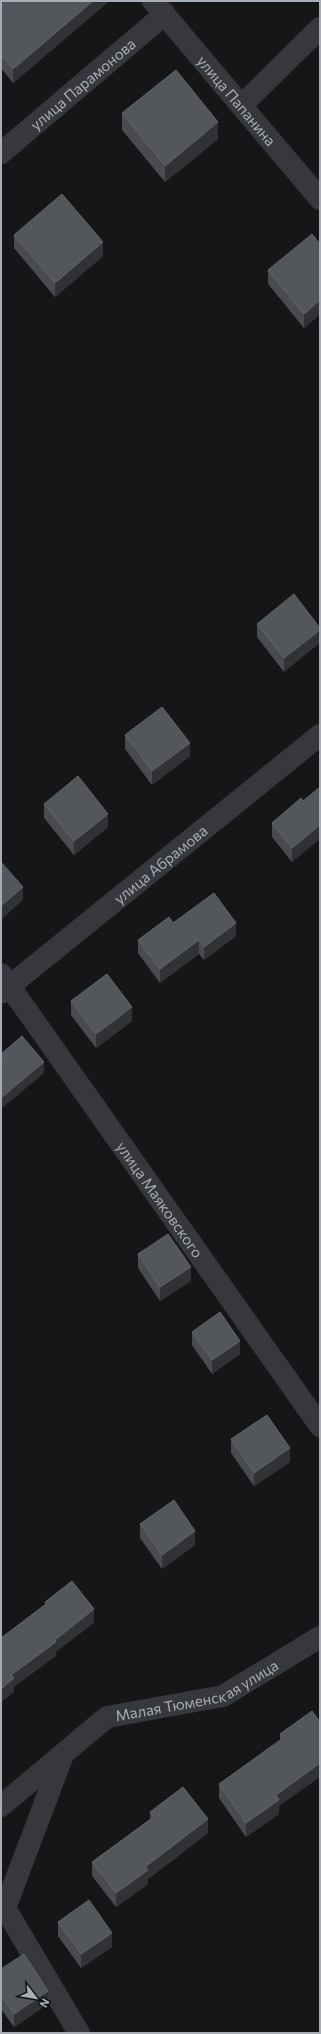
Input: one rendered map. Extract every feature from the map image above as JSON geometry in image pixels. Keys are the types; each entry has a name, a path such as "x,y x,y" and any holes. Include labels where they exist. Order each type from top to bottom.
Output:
{"street":[{"name":"улица Папанина","path":"159,8 320,199"},
{"name":"улица Парамонова","path":"1,153 159,8"},
{"path":"242,105 320,28"},
{"name":"улица Абрамова","path":"4,984 320,735"},
{"name":"улица Маяковского","path":"4,984 320,1426"},
{"name":"Малая Тюменская улица","path":"1,1806 107,1717 223,1696 320,1637"},
{"path":"64,1753 5,1908 79,2033"}],"building":[{"path":"5,1 93,1 13,69 1,55 1,5"},
{"path":"176,70 218,122 165,166 122,113"},
{"path":"62,194 103,242 55,283 14,235"},
{"path":"312,234 320,244 320,300 304,314 268,270"},
{"path":"294,594 320,630 284,658 257,624"},
{"path":"162,707 190,743 152,771 125,735"},
{"path":"78,776 108,814 74,841 44,804"},
{"path":"320,787 320,825 292,848 272,823 301,798 303,801"},
{"path":"1,862 23,887 1,906"},
{"path":"214,893 236,923 204,947 199,940 160,969 138,940 169,917 173,923"},
{"path":"107,974 132,1007 96,1034 71,1001"},
{"path":"22,1036 44,1062 1,1098 1,1062 3,1060 1,1058 1,1054"},
{"path":"168,1234 191,1267 160,1287 138,1254"},
{"path":"220,1312 240,1341 212,1360 192,1332"},
{"path":"267,1415 290,1448 254,1473 231,1439"},
{"path":"174,1500 195,1531 162,1555 140,1524"},
{"path":"72,1581 94,1609 55,1640 56,1642 11,1675 14,1678 1,1689 1,1638 46,1604 45,1602"},
{"path":"312,1711 320,1722 320,1763 276,1795 279,1800 246,1823 219,1784 283,1738 280,1734"},
{"path":"183,1787 208,1819 145,1867 148,1870 116,1893 92,1862 154,1817 150,1812"},
{"path":"89,1900 112,1933 81,1954 58,1922"},
{"path":"24,1954 48,1991 14,2014 1,1995 1,1969"}]}
